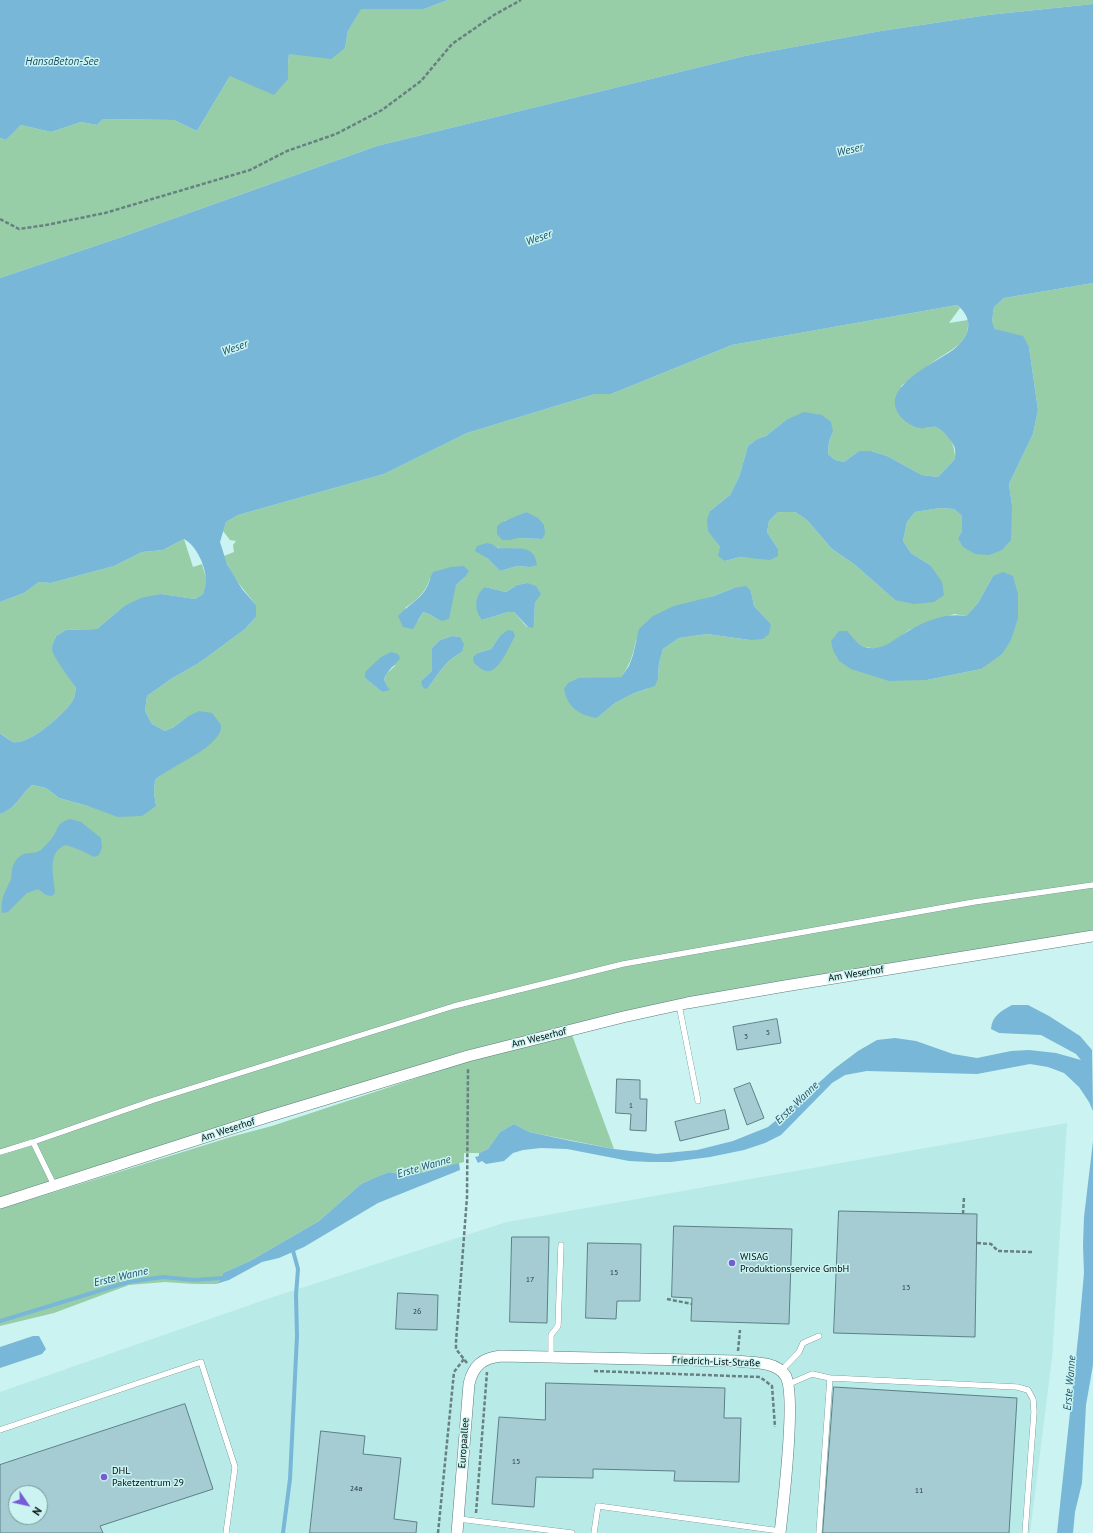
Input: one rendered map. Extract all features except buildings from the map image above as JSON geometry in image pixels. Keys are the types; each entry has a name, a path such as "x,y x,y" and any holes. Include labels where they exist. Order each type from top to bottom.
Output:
{"street":[{"name":"Am Weserhof","path":"0,1203 468,1056 623,1017 678,1005 785,986 1093,936"},
{"name":"Friedrich-List-Straße","path":"486,1363 500,1356 737,1361 766,1364 781,1371"},
{"path":"474,1369 486,1363"},
{"name":"Europaallee","path":"457,1533 469,1384 474,1369"},
{"path":"780,1532 789,1430 790,1398 789,1384 786,1376 781,1371"}],"lane":[{"path":"0,1152 33,1142 161,1097 454,1006 623,964 974,902 1093,885"},
{"path":"678,1005 698,1101"},
{"path":"33,1142 54,1185"},
{"path":"551,1357 551,1335 558,1326 561,1245"},
{"path":"781,1371 799,1352 803,1343 819,1336"},
{"path":"0,1430 201,1362 235,1467 226,1533"},
{"path":"789,1384 812,1374 830,1378 1017,1387 1028,1390 1033,1399 1034,1412 1025,1533"},
{"path":"819,1533 830,1378"},
{"path":"594,1533 598,1506 780,1532"},
{"path":"458,1519 572,1533"}],"path":[{"path":"0,219 18,229 46,226 105,213 250,170 287,151 336,134 382,110 421,80 452,44 494,15 521,0"},
{"path":"468,1056 467,1197 456,1349 474,1369"},
{"path":"963,1214 964,1196"},
{"path":"977,1243 991,1244 998,1251 1032,1252"},
{"path":"667,1299 677,1299 692,1304"},
{"path":"737,1361 740,1330"},
{"path":"438,1533 454,1372 464,1359"},
{"path":"475,1521 486,1363"},
{"path":"589,1371 760,1377 772,1386 775,1427"}],"shaded area":[{"path":"1067,1123 1052,1358 1030,1533 0,1533 0,1392 270,1298 507,1222"}],"green space":[{"path":"448,0 1093,0 1093,4 988,15 881,31 745,56 377,146 119,238 0,278 0,138 6,140 21,125 51,132 81,122 97,125 103,119 174,120 197,131 230,76 288,79 289,54 345,48 348,31 361,8 424,9"},
{"path":"1093,283 1093,933 524,1037 464,1051 0,1199 0,814 10,809 32,785 46,788 59,798 88,806 156,806 154,793 155,780 165,772 187,717 174,727 165,731 152,724 145,711 147,696 171,679 199,663 245,629 256,617 256,605 242,588 224,556 234,552 233,545 236,541 230,540 223,531 226,522 238,515 384,474 467,433 595,394 611,394 732,345 957,305 960,308 949,323 968,320 968,328 963,340 954,349 901,386 921,428 937,427 942,429 953,444 955,459 938,477 922,475 887,456 871,451 859,451 844,462 835,460 828,454 829,441 833,432 786,420 766,436 757,439 748,446 739,477 730,495 710,511 715,540 720,547 725,561 740,557 755,558 778,549 767,532 769,521 778,512 795,512 807,520 832,549 854,564 895,600 930,565 911,553 903,541 907,522 915,512 940,508 954,509 962,516 962,531 958,538 1012,506 1009,484 1033,434 1038,410 1029,347 1006,333 995,329 992,321 994,307 1004,298","holes":["526,512 542,539 517,538 504,521","494,545 503,549 519,548 529,567 517,566 500,571 487,558","993,576 981,669 927,680 831,641 877,649 893,642 909,630 954,614 966,616 978,603","465,577 456,585 441,621 423,612 418,621 405,608 413,602 426,587 430,578","527,583 535,602 534,623 527,627 514,612 508,612 482,620 485,587 506,592 517,585","734,588 751,591 754,606 771,624 750,640 707,634 679,638 663,649 659,663 658,678 647,689 632,694 615,703 597,718 600,678 621,677 631,660 636,640 697,601","452,636 460,637 462,652 446,664 428,688 425,688 421,681 432,671 432,648 440,640","500,636 488,671 478,653 491,649","396,665 386,674 382,692 365,678"]},
{"path":"184,539 193,567 202,564 207,581 203,594 195,599 161,594 124,606 97,629 66,630 56,636 52,649 76,688 73,700 63,713 55,720 28,739 20,742 13,742 0,733 0,602 24,593 39,582 51,583 114,566 142,552 163,550"},
{"path":"572,1035 614,1149 529,1132 514,1124 500,1132 488,1149 479,1153 464,1153 464,1162 421,1173 403,1175 390,1172 361,1184 319,1221 250,1261 223,1273 223,1278 216,1284 165,1282 129,1285 54,1313 0,1326 0,1209 234,1136 272,1126 465,1062"}],"water":[{"name":"HansaBeton-See","path":"0,0 448,0 424,9 361,9 348,31 345,48 331,59 289,54 288,79 274,95 230,76 197,131 174,120 103,119 97,125 81,122 51,132 21,125 6,140 0,138"},
{"name":"Weser","path":"1093,4 1093,283 1004,298 994,307 992,321 995,329 1023,336 1029,347 1038,410 1033,434 1009,484 1012,506 1011,540 1002,550 989,555 975,554 963,547 958,538 962,531 962,516 954,509 940,508 915,512 907,522 903,541 911,553 930,565 942,582 944,595 934,602 914,604 895,600 854,564 832,549 807,520 795,512 778,512 769,521 767,532 778,549 778,556 770,560 740,557 725,561 718,556 720,547 708,531 707,520 710,511 730,495 739,477 748,446 757,439 766,436 786,420 804,412 822,415 831,422 833,432 829,441 828,454 835,460 844,462 859,451 871,451 887,456 922,475 938,477 955,459 955,449 953,444 939,428 915,427 905,421 895,407 895,402 896,396 908,380 950,352 962,342 968,330 967,317 963,311 957,305 732,345 611,394 595,394 467,433 384,474 238,515 226,522 220,542 227,564 242,589 256,605 256,617 245,629 199,663 171,679 147,696 145,711 152,724 165,731 199,711 212,713 221,725 221,731 219,734 198,753 155,780 154,793 156,806 142,816 118,817 88,806 59,798 46,788 32,785 10,809 0,814 0,733 13,742 20,742 28,739 37,734 63,713 74,697 76,688 58,662 52,649 56,636 66,630 97,629 124,606 141,598 161,594 195,599 203,594 206,575 197,552 189,542 184,539 163,550 142,552 114,566 51,583 39,582 24,593 0,602 0,278 119,238 377,146 745,56 881,31 988,15"},
{"path":"526,512 538,518 544,525 545,534 542,539 517,538 502,540 497,534 497,526"},
{"path":"487,543 498,548 517,548 528,550 535,558 537,565 529,567 517,566 500,571 487,558 475,551 477,546"},
{"path":"464,566 469,571 456,585 449,619 441,621 423,612 413,629 403,627 398,616 418,599 428,585 433,572 451,567"},
{"path":"1003,572 1013,576 1018,594 1018,618 1011,640 1002,654 981,669 927,680 889,681 851,669 839,661 833,650 831,641 839,631 847,631 862,646 875,648 888,644 910,630 930,620 944,616 966,616 978,603 993,576"},
{"path":"527,583 536,586 541,594 535,602 533,628 528,627 514,612 508,612 482,620 479,616 476,603 481,590 485,587 506,592 517,585"},
{"path":"746,586 751,591 754,606 771,624 769,634 763,639 750,640 707,634 679,638 663,649 659,663 658,678 655,686 632,694 615,703 597,718 580,713 571,706 564,689 568,683 579,678 621,677 629,666 639,629 653,616 674,606 714,596 734,588"},
{"path":"508,630 513,631 515,636 504,657 496,667 492,670 486,671 474,663 473,657 478,653 491,649 500,636"},
{"path":"452,636 460,637 464,644 462,652 446,664 428,688 425,689 422,686 421,681 432,671 432,648 440,640"},
{"path":"391,652 398,654 400,658 385,679 385,682 390,690 382,692 365,678 365,672 381,657"},
{"path":"70,819 81,822 101,838 102,848 99,855 94,857 66,845 60,848 53,859 55,893 52,896 46,895 38,889 27,893 8,912 2,913 3,899 11,879 14,863 22,855 39,851 52,838 60,824"},
{"path":"1012,1005 1028,1005 1049,1016 1080,1036 1092,1050 1093,1111 1079,1087 1064,1073 1048,1067 1030,1064 977,1074 867,1071 845,1075 832,1083 781,1135 765,1143 744,1150 710,1157 671,1162 629,1161 567,1149 541,1148 523,1150 513,1153 504,1161 486,1164 482,1161 478,1163 475,1157 479,1156 479,1153 488,1149 500,1132 514,1124 529,1132 571,1141 614,1149 657,1154 697,1150 733,1141 768,1127 834,1069 858,1051 877,1040 895,1038 916,1041 953,1054 977,1058 1011,1051 1029,1050 1056,1053 1081,1060 1076,1054 1041,1035 999,1033 991,1029 995,1017"},
{"path":"1093,1141 1093,1365 1086,1405 1082,1483 1075,1512 1073,1533 1057,1533 1079,1329 1084,1273 1084,1217"},
{"path":"459,1163 460,1170 378,1203 304,1247 279,1258 262,1262 229,1280 216,1284 223,1278 223,1273 250,1261 319,1221 361,1184 390,1172 403,1175 421,1173"},
{"path":"33,1336 39,1336 46,1349 42,1354 0,1368 0,1347"}],"waterway":[{"name":"Erste Wanne","path":"283,1533 290,1479 297,1336 296,1295 298,1269 292,1247"},
{"name":"Erste Wanne","path":"0,1321 128,1282 163,1277 194,1280 223,1278 227,1276"}],"place":[{"name":"WISAG Produktionsservice GmbH","path":"732,1263"},
{"name":"DHL Paketzentrum 29","path":"104,1477"}]}
